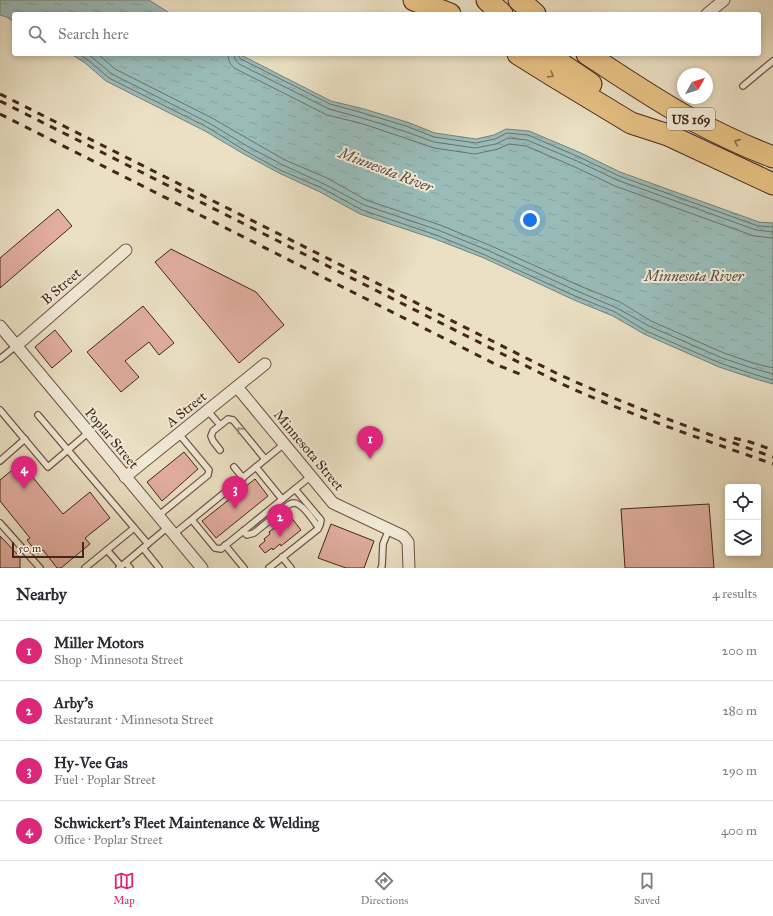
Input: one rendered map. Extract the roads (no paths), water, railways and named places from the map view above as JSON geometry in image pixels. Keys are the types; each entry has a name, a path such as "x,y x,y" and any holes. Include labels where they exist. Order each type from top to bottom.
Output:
{"highway":[{"path":"414,0 445,12"},
{"path":"487,0 500,12"},
{"path":"519,0 533,12"},
{"path":"535,0 546,12"},
{"path":"521,56 631,123 668,136"},
{"name":"US 169","path":"552,56 563,65 668,136 746,171 773,180"},
{"name":"US 169","path":"590,56 650,96 688,118 773,157"},
{"path":"595,56 613,72"},
{"path":"746,171 773,184"}],"street":[{"path":"709,12 724,0"},
{"name":"B Street","path":"16,346 126,250"},
{"name":"Poplar Street","path":"0,326 202,568"},
{"name":"A Street","path":"125,477 265,364"},
{"name":"Minnesota Street","path":"237,387 333,503 404,536 408,542 409,568"}],"lane":[{"path":"743,86 773,61"},
{"path":"0,359 16,346"},
{"path":"0,410 48,467 89,432"},
{"path":"208,410 220,426"},
{"path":"38,415 134,528 159,568"},
{"path":"220,450 211,436 213,431 228,419 232,420 265,460"},
{"path":"158,516 208,475 209,470 179,434"},
{"path":"0,461 25,439"},
{"path":"122,566 145,546 192,520 284,444"},
{"path":"234,467 243,478"},
{"path":"256,467 282,499"},
{"path":"192,520 215,548 220,549 311,476"},
{"path":"269,568 320,525 321,520 295,489"},
{"path":"243,531 247,535 254,533 286,507 295,502 303,507 318,527"},
{"path":"0,523 40,568"},
{"path":"85,568 134,528"},
{"path":"381,568 383,544 389,529"},
{"path":"225,545 244,568"},
{"path":"107,550 122,566 130,568"},
{"path":"282,557 291,568"}],"water":[{"path":"0,0 149,0 168,12 12,12 12,21 0,15"},
{"name":"Minnesota River","path":"74,56 243,56 331,101 407,122 435,133 476,139 494,135 506,129 529,131 581,153 620,172 759,222 773,223 773,384 719,367 644,334 613,316 574,300 484,258 435,239 360,214 320,192 279,173 205,131 106,81 85,63"}],"railway":[{"path":"0,94 556,373 691,428 773,457"},
{"path":"0,101 562,384 640,416 773,464"},
{"path":"0,114 495,364 522,375"},
{"path":"734,438 773,450"}],"place":[{"name":"Miller Motors","path":"370,459"},
{"name":"Schwickert's Fleet Maintenance & Welding","path":"24,489"},
{"name":"Hy-Vee Gas","path":"235,509"},
{"name":"Arby's","path":"280,537"}]}
